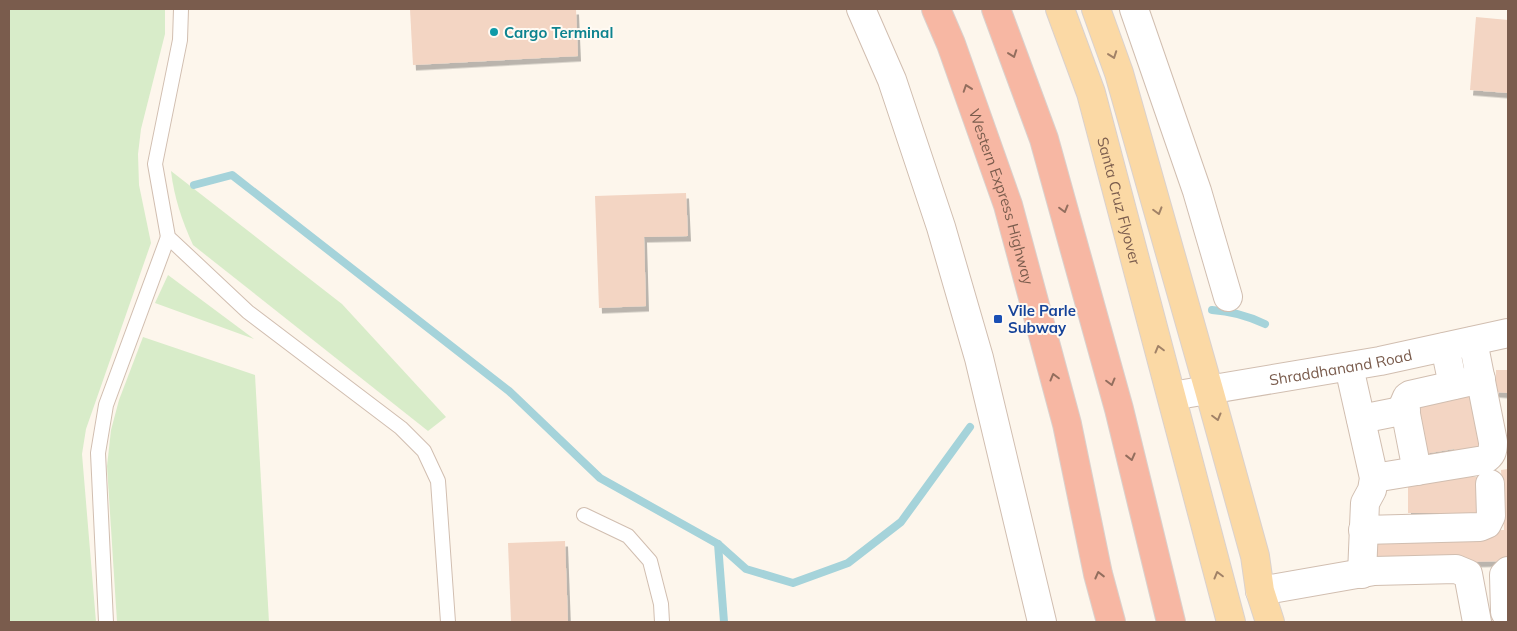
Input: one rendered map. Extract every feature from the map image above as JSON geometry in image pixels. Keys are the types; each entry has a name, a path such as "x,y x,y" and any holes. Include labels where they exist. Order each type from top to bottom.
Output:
{"highway":[{"name":"Western Express Highway","path":"936,9 951,44 1008,205 1067,424 1098,574 1111,622"},
{"path":"996,9 1044,139 1119,409 1171,622"}],"main road":[{"name":"Santa Cruz Flyover","path":"1060,9 1091,93 1231,622"},
{"path":"1096,9 1119,73 1210,390 1255,556 1260,591 1270,622"}],"street":[{"path":"861,9 892,80 941,227 979,358 1042,622"},
{"path":"1134,9 1197,191 1228,297"},
{"name":"Shraddhanand Road","path":"1172,396 1349,367 1508,333"},
{"path":"1374,478 1484,460 1491,456 1493,442 1473,341"},
{"path":"1432,350 1440,388"},
{"path":"1349,367 1374,478 1372,490 1365,503 1362,574"},
{"path":"1417,471 1404,404 1407,397 1481,379"},
{"path":"1361,419 1406,410"},
{"path":"1363,530 1480,527 1487,524 1491,516 1490,484"},
{"path":"1260,591 1374,571 1456,569 1468,574 1477,622"},
{"path":"1508,571 1504,575 1505,612 1508,617"}],"lane":[{"path":"106,622 98,453 106,405 168,237 155,164 180,40 181,9"},
{"path":"168,237 248,312 401,428 424,451 438,481 448,622"},
{"path":"584,515 628,536 650,561 661,604 662,622"}],"green space":[{"path":"9,9 165,9 165,34 141,129 138,154 139,185 151,243 86,429 82,454 96,622 9,622"},
{"path":"171,171 342,304 446,417 428,431 193,245 179,209"},
{"path":"168,275 254,339 155,303"},
{"path":"143,337 255,375 269,622 117,622 107,466 111,430 119,400"}],"building":[{"name":"Cargo Terminal","path":"410,9 576,9 578,56 413,65"},
{"path":"1476,17 1508,20 1508,93 1470,90"},
{"path":"686,193 688,236 644,237 646,306 599,308 595,196"},
{"path":"1496,370 1508,370 1508,393 1496,392"},
{"path":"1480,394 1490,449 1457,455 1454,449 1418,455 1409,401 1438,401"},
{"path":"1508,469 1508,561 1376,564 1375,534 1504,530 1501,470"},
{"path":"1408,476 1481,477 1481,513 1408,513"},
{"path":"565,541 568,622 511,622 508,543"}],"waterway":[{"path":"194,185 232,175 509,391 600,478 718,544 746,569 793,583 848,563 901,522 970,427"},
{"path":"1212,310 1239,314 1265,324"},
{"path":"718,544 724,622"}],"place":[{"name":"Cargo Terminal","path":"494,32"},
{"name":"Vile Parle Subway","path":"998,319"}]}
